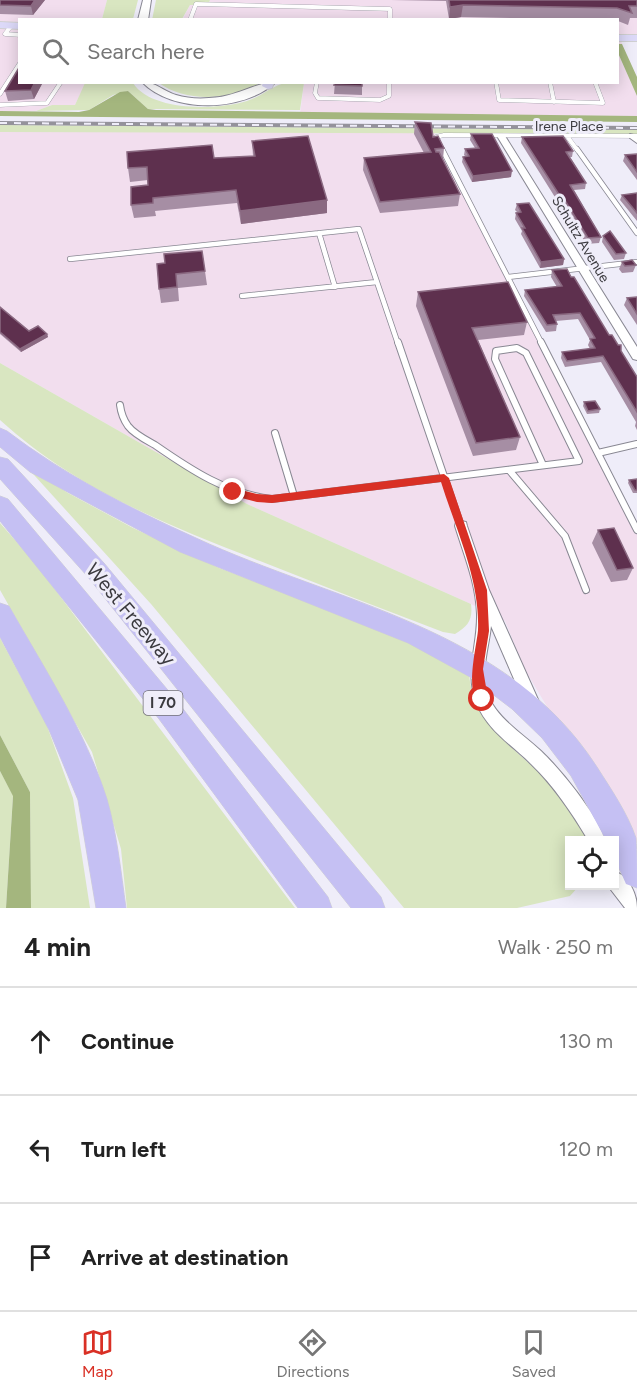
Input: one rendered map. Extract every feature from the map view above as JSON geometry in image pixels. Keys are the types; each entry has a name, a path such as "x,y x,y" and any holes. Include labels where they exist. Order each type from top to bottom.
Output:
{"highway":[{"path":"0,436 38,466 188,544 417,635 449,651 503,685 537,713 596,791 637,873"},
{"name":"West Freeway","path":"0,465 96,570 370,908"},
{"name":"West Freeway","path":"0,505 168,710 317,908"},
{"path":"0,614 44,692 88,787 106,869 111,908"}],"main road":[{"path":"143,18 147,0"},
{"path":"619,38 637,38"},
{"path":"150,84 162,94 199,101 240,98 269,84"}],"street":[{"name":"Schultz Avenue","path":"501,136 637,356"},
{"path":"460,526 482,590 537,713"},
{"path":"482,590 484,631 477,669 482,699 494,719 550,772 583,815 595,836"},
{"path":"619,885 636,908"}],"lane":[{"path":"231,0 231,5"},
{"path":"191,18 196,4 390,9 390,18"},
{"path":"10,25 5,34 18,34"},
{"path":"0,94 18,66"},
{"path":"0,105 47,103 60,84"},
{"path":"317,84 315,93 318,98 381,100 389,96 389,84"},
{"path":"496,84 499,100 603,103 596,84"},
{"path":"550,84 554,102"},
{"name":"Irene Place","path":"508,278 436,137 444,135 636,138"},
{"path":"567,136 637,232"},
{"path":"70,259 359,229 460,526"},
{"path":"319,233 335,287"},
{"path":"637,262 508,278 637,530"},
{"path":"242,296 377,282"},
{"path":"120,405 122,417 130,429 233,492 257,498 294,496 579,461 526,353 517,348 496,351 495,359 543,465"},
{"path":"275,433 294,496"},
{"path":"598,453 637,444"},
{"path":"508,470 565,536 586,590"}],"shaded area":[{"path":"0,0 107,0 102,18 18,18 18,84 86,84 75,105 52,105 36,111 0,111"},
{"path":"210,0 637,0 637,41 621,41 622,44 619,44 619,18 183,18 190,5 208,5"},
{"path":"619,55 637,96 637,116 300,114 304,84 619,84"},
{"path":"0,132 434,132 637,534 637,843 625,819 552,715 524,668 505,621 247,504 0,363"}],"green space":[{"path":"107,0 138,0 133,18 102,18"},
{"path":"156,0 210,0 208,5 190,5 183,18 152,18"},
{"path":"619,44 622,44 637,77 637,96 619,55"},
{"path":"85,84 134,84 142,92 170,104 203,107 247,101 282,84 304,84 300,110 148,109 128,91 113,95 89,110 36,111 52,105 75,105"},
{"path":"161,84 258,84 236,93 209,97 182,94"},
{"path":"128,91 148,109 156,110 637,116 637,122 0,116 0,111 79,112 89,110 120,92"},
{"path":"0,125 637,130 637,134 0,132"},
{"path":"0,363 247,504 471,604 469,622 455,634 443,632 190,533 91,485 59,466 0,420"},
{"path":"25,465 68,493 133,528 219,568 427,647 469,673 472,691 488,722 552,785 585,836 565,836 565,890 575,890 570,896 517,908 404,908 151,604"},
{"path":"0,523 35,563 295,908 127,908 121,849 92,752 0,590"},
{"path":"0,638 47,726 73,798 90,908 31,908 30,792 0,735"},
{"path":"0,735 30,792 31,908 6,908 13,796 0,771"},
{"path":"0,771 13,795 6,908 0,908"}],"building":[{"path":"0,0 35,0 31,6 0,5"},
{"path":"449,0 637,0 637,6 629,6 632,13 617,8 463,5 450,7"},
{"path":"18,69 18,84 34,84 31,90 5,91"},
{"path":"362,84 362,86 334,85"},
{"path":"415,122 431,123 433,137 438,136 444,148 435,149 436,152 439,152 460,194 380,202 364,158 431,152"},
{"path":"471,134 492,134 512,171 473,176 463,157 469,156 465,149 479,148"},
{"path":"308,136 327,200 240,211 236,190 153,198 153,203 131,205 131,187 148,185 147,167 128,168 127,152 212,145 214,158 255,156 252,141"},
{"path":"563,136 573,151 566,152 586,183 570,185 601,237 588,238 522,137"},
{"path":"637,154 637,172 625,155"},
{"path":"637,193 637,213 622,195"},
{"path":"529,203 564,259 541,262 516,213 521,212 517,204"},
{"path":"610,231 626,253 616,254 603,236"},
{"path":"202,251 205,271 176,274 177,287 159,289 157,264 165,263 164,254"},
{"path":"632,260 636,265 625,266 622,262"},
{"path":"567,269 609,335 612,335 618,345 621,345 621,351 637,377 637,412 603,356 567,361 562,352 595,348 590,339 595,338 580,313 553,315 557,324 547,325 525,290 562,286 552,270"},
{"path":"508,282 527,322 472,328 520,437 476,443 418,292"},
{"path":"637,297 637,314 627,298"},
{"path":"0,307 29,331 38,326 47,334 20,349 0,332"},
{"path":"595,401 600,409 588,411 584,402"},
{"path":"637,479 637,490 635,490 629,480"},
{"path":"614,528 633,568 617,570 598,530"}],"railway":[{"path":"0,123 637,128"}],"route":[{"path":"233,492 272,499 444,478 482,590 484,631 477,669 478,687 482,699"}]}
